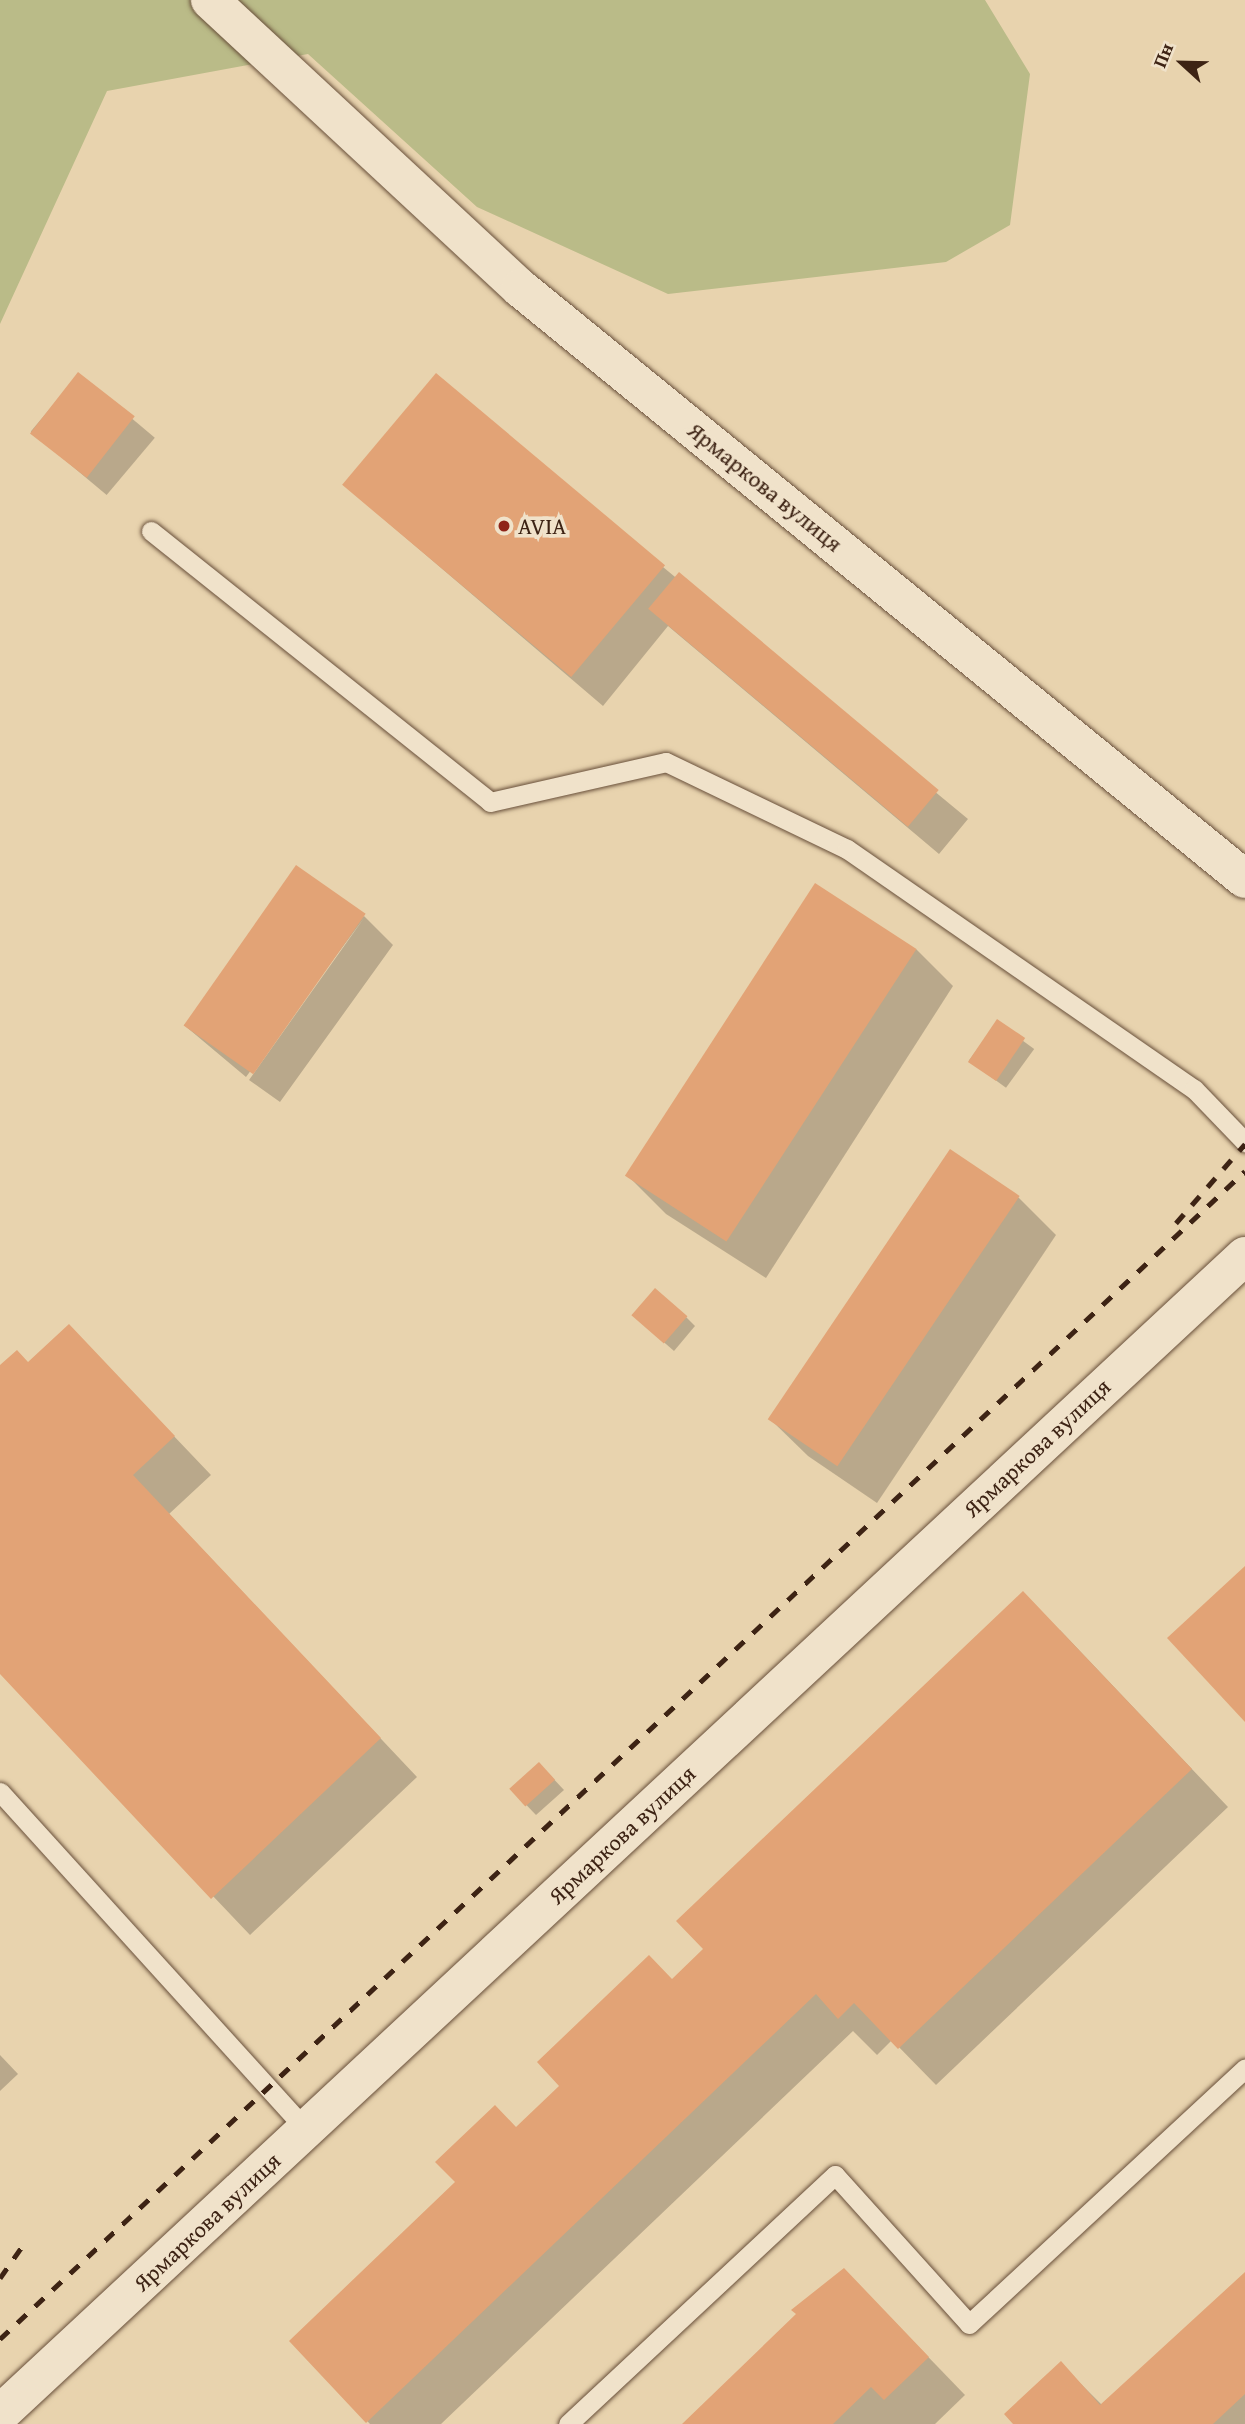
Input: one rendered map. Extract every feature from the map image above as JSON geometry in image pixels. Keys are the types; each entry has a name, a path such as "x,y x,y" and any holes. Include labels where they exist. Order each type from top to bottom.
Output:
{"street":[{"name":"Ярмаркова вулиця","path":"210,0 295,83 520,288 1245,878"},
{"name":"Ярмаркова вулиця","path":"0,2414 1245,1256"}],"lane":[{"path":"151,531 490,802 666,762 847,849 1194,1088 1245,1142"},
{"path":"0,1792 306,2130"},
{"path":"568,2424 835,2175 969,2324 1245,2068"}],"green space":[{"path":"0,0 985,0 1030,74 1010,225 946,262 668,294 477,207 308,54 107,91 0,324"}],"building":[{"path":"78,372 135,416 87,478 30,433"},
{"name":"AVIA","path":"436,373 665,565 571,677 342,485"},
{"path":"679,572 939,790 908,827 648,609"},
{"path":"296,865 366,914 253,1074 184,1026"},
{"path":"815,883 916,949 726,1242 625,1176"},
{"path":"997,1019 1025,1038 996,1081 968,1062"},
{"path":"950,1149 1020,1196 837,1466 768,1419"},
{"path":"655,1288 687,1316 664,1343 631,1315"},
{"path":"69,1324 175,1436 133,1475 381,1738 211,1899 0,1674 0,1365 17,1350 28,1362"},
{"path":"1245,1566 1245,1722 1167,1638"},
{"path":"1023,1591 1192,1769 898,2049 854,2003 838,2019 816,1994 366,2423 289,2341 455,2182 435,2162 495,2105 516,2127 559,2086 537,2062 649,1955 672,1979 703,1949 676,1921"},
{"path":"539,1762 555,1780 525,1807 509,1789"},
{"path":"844,2268 929,2357 884,2400 871,2387 833,2424 682,2424 796,2314 791,2310"},
{"path":"1245,2272 1245,2394 1213,2424 1013,2424 1004,2414 1061,2361 1100,2405"}],"railway":[{"path":"1176,1223 1245,1144"},
{"path":"0,2339 1245,1171"},
{"path":"0,2278 22,2247"}],"place":[{"name":"AVIA","path":"504,526"}]}
